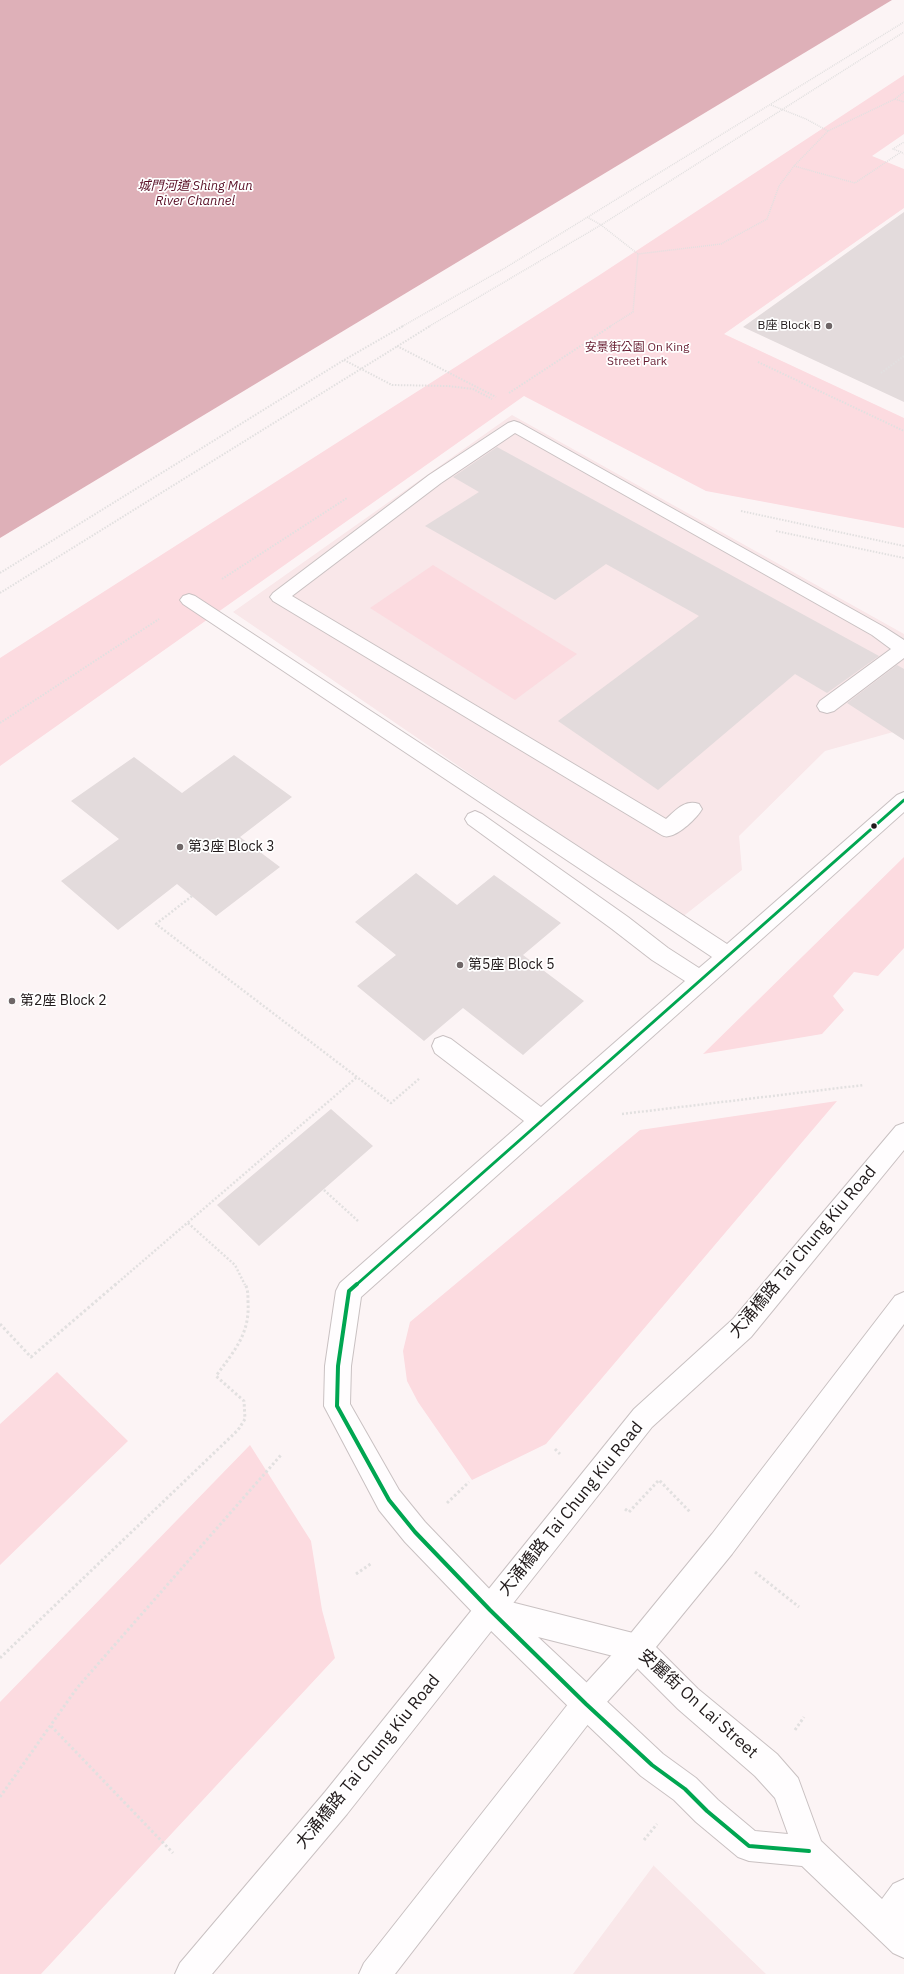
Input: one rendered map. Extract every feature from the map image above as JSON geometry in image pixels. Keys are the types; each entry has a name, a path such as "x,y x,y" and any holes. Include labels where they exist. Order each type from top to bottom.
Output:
{"street":[{"path":"692,809 667,829 279,598 435,479 514,426 871,627 904,649 827,706"},
{"path":"189,600 728,956"},
{"path":"809,1851 749,1846 707,1811 685,1789 652,1765 586,1704 490,1610 416,1532 389,1500 337,1406 338,1366 349,1291 904,800"},
{"path":"475,819 620,923 660,954 700,980"},
{"path":"447,1048 498,1090 542,1121"},
{"name":"大涌橋路 Tai Chung Kiu Road","path":"191,1974 336,1802 643,1418 742,1328 904,1133"},
{"path":"375,1974 586,1704 637,1648 722,1544 904,1304"},
{"name":"安麗街 On Lai Street","path":"490,1610 637,1648 688,1699 766,1765 787,1789 809,1851 894,1933"},
{"path":"894,1933 904,1895"}],"path":[{"path":"0,573 344,360 505,268 904,22"},
{"path":"0,592 384,353 601,225 784,110 904,32"},
{"path":"586,217 601,225 638,254 721,244 766,219 779,186 794,166 828,130 895,99 904,92"},
{"path":"895,99 904,102"},
{"path":"770,104 828,130"},
{"path":"904,142 893,149 904,154"},
{"path":"794,166 855,183 901,152"},
{"path":"506,394 634,312 638,254"},
{"path":"881,373 904,356"},
{"path":"758,362 904,431"},
{"path":"496,401 500,399"},
{"path":"0,722 349,496"},
{"path":"776,531 904,558"},
{"path":"192,896 156,924 391,1103 447,1048"},
{"path":"0,1324 31,1357 357,1077"},
{"path":"622,1114 864,1085"},
{"path":"324,1190 358,1221"},
{"path":"0,1658 238,1430 245,1420 244,1401 216,1376 239,1345 249,1317 247,1288 235,1265 188,1223"},
{"path":"0,1797 52,1726 77,1688 281,1455"},
{"path":"624,1508 629,1512 659,1480 671,1493"},
{"path":"443,1506 469,1482"},
{"path":"356,1574 372,1563"},
{"path":"778,1592 799,1607"},
{"path":"792,1733 804,1717"},
{"path":"52,1726 173,1853"},
{"path":"644,1840 656,1826"}],"shaded area":[{"path":"512,415 904,634 904,729 825,751 739,836 742,870 681,918 233,612"},
{"path":"654,1866 766,1974 573,1974"}],"green space":[{"name":"安景街公園 On King Street Park","path":"904,75 904,134 872,156 904,169 904,208 724,334 904,418 904,528 706,491 524,396 0,766 0,658 598,276"},
{"path":"433,565 577,654 515,700 370,608"},
{"path":"904,857 904,948 878,976 854,972 833,996 844,1010 822,1034 703,1054"},
{"path":"837,1101 546,1444 472,1480 418,1402 407,1381 403,1351 410,1322 640,1130"},
{"path":"57,1372 128,1441 0,1565 0,1424"},
{"path":"250,1445 311,1541 322,1610 335,1658 41,1974 0,1974 0,1702"}],"water":[{"name":"城門河道 Shing Mun River Channel","path":"0,0 892,0 0,538"}],"building":[{"path":"904,212 904,402 743,327"},
{"path":"497,447 879,656 827,693 795,674 658,790 558,721 699,616 606,564 555,600 425,526 479,492 453,477"},
{"path":"897,665 904,669 904,740 847,703"},
{"name":"第3座 Block 3","path":"234,755 292,797 240,837 280,867 216,916 177,884 118,930 61,881 119,839 71,801 134,757 182,793"},
{"name":"第5座 Block 5","path":"416,873 457,905 494,875 561,923 523,955 584,1001 523,1055 463,1008 424,1041 357,986 396,955 355,922"},
{"path":"331,1109 373,1146 259,1246 217,1205"}],"transit line":[{"path":"809,1851 749,1846 707,1811 685,1789 652,1765 586,1704 490,1610 415,1532 389,1500 337,1406 338,1366 349,1291 904,800"}],"place":[{"name":"B座 Block B","path":"829,326"},
{"name":"第3座 Block 3","path":"180,847"},
{"name":"第5座 Block 5","path":"460,965"},
{"name":"第2座 Block 2","path":"12,1001"}]}
